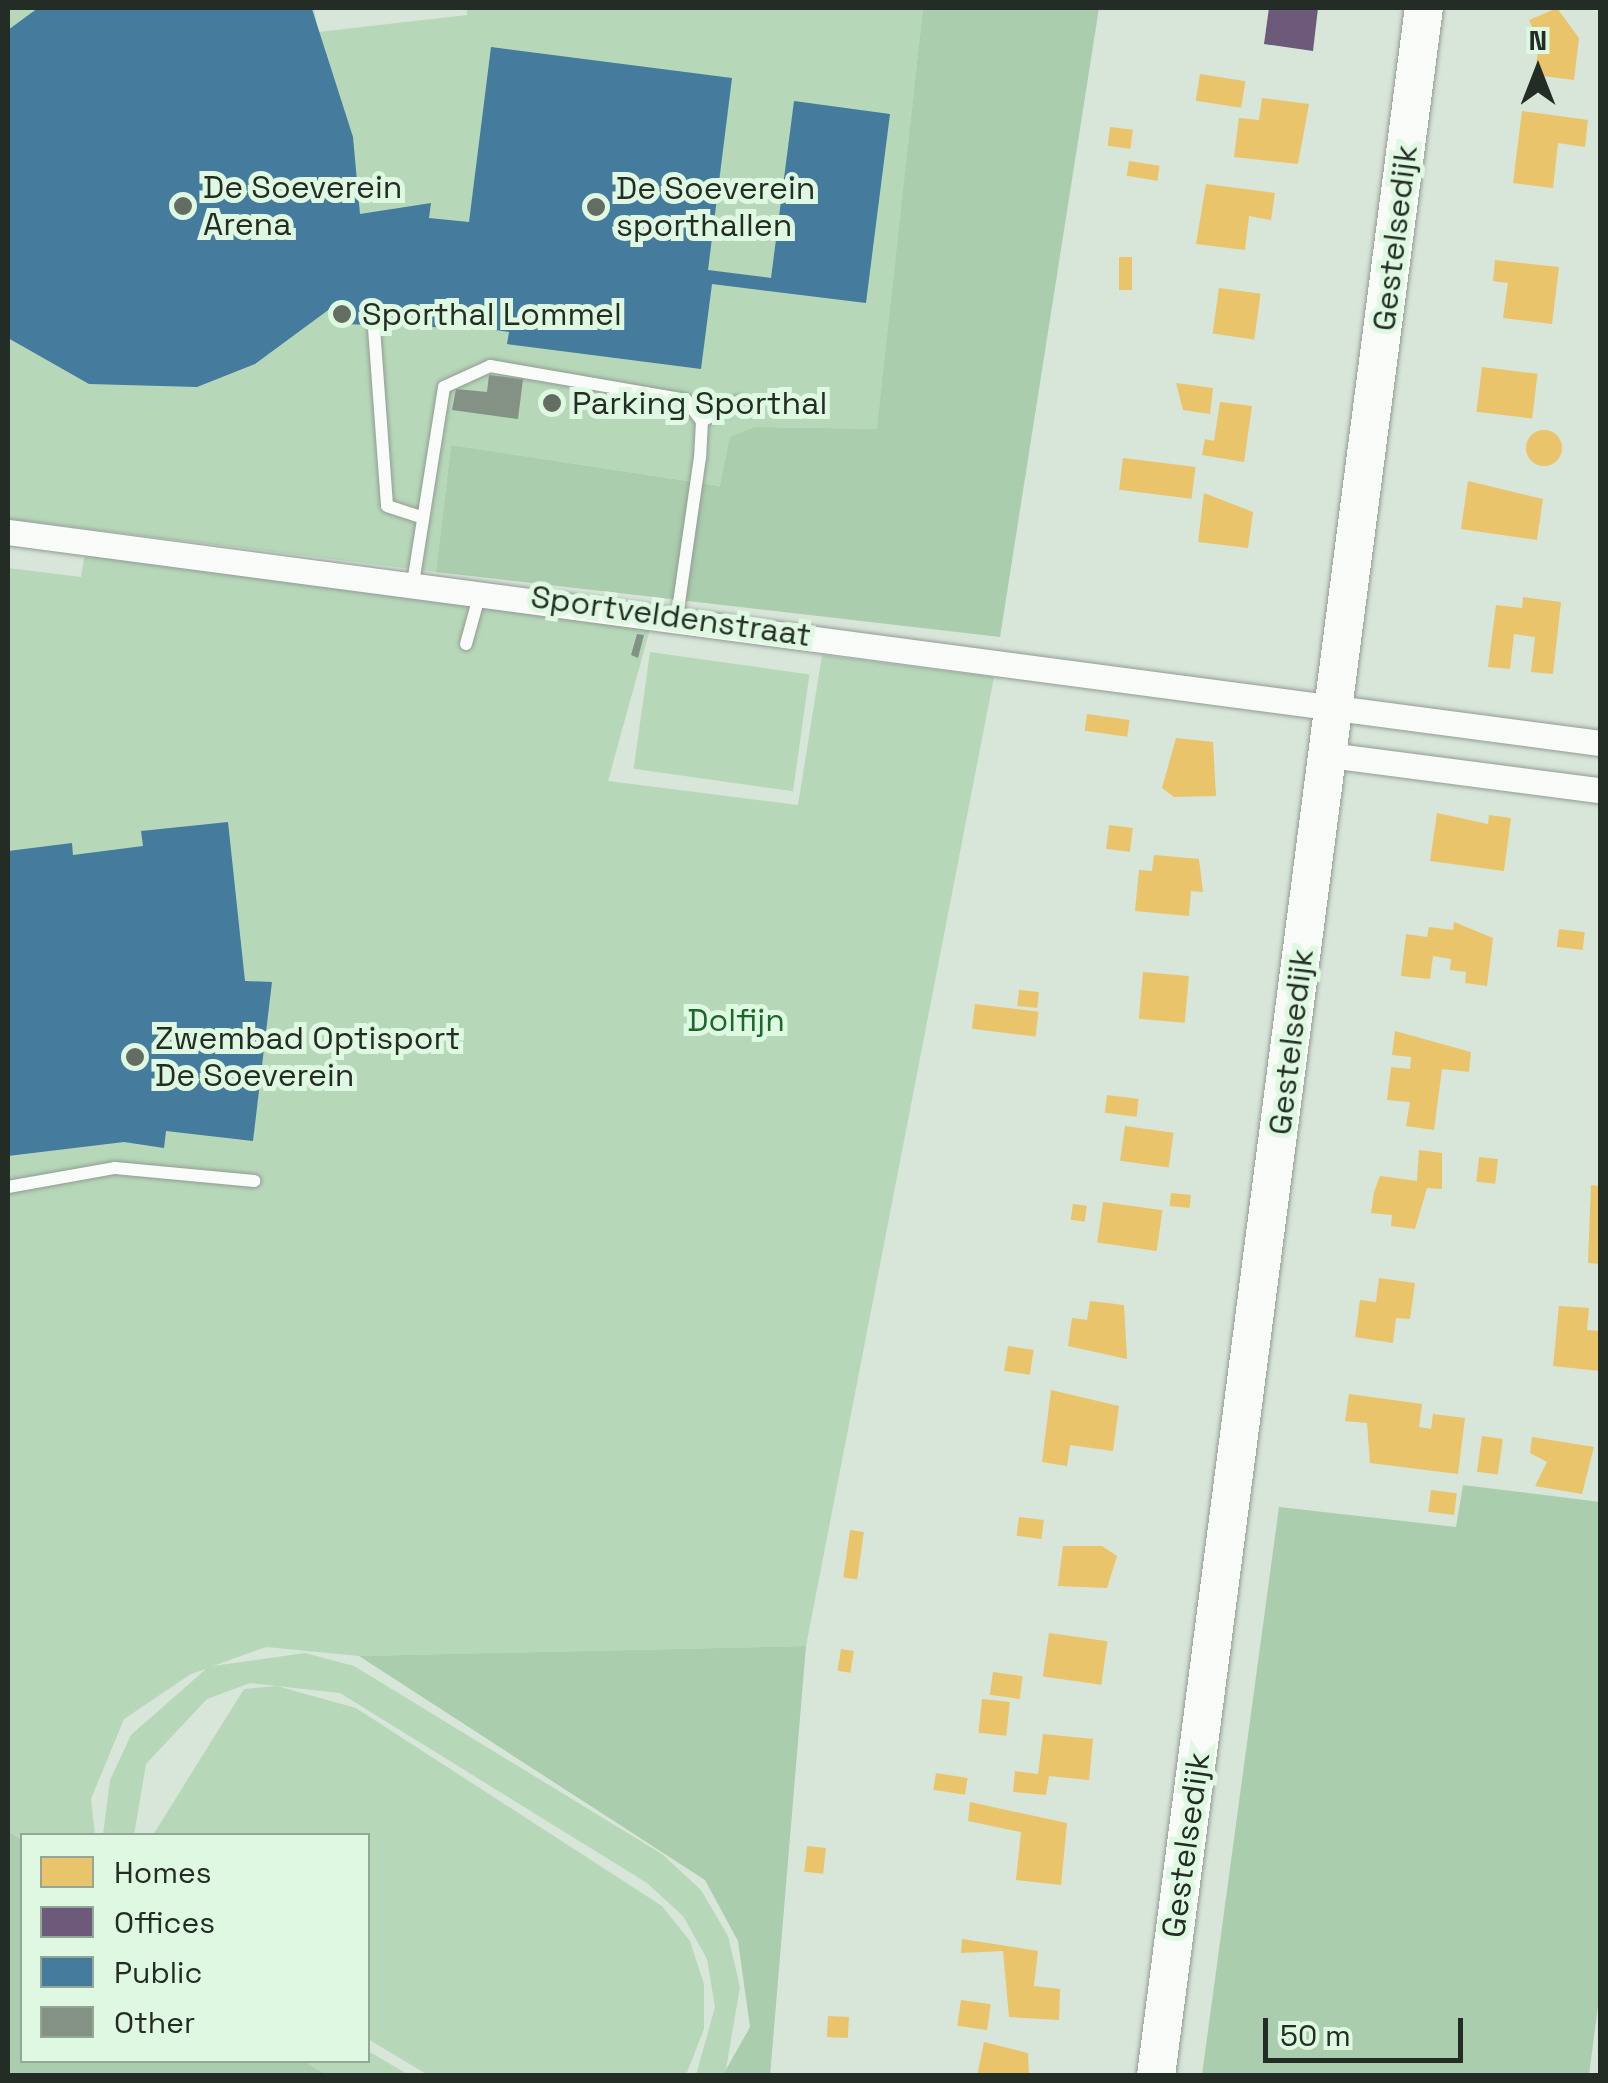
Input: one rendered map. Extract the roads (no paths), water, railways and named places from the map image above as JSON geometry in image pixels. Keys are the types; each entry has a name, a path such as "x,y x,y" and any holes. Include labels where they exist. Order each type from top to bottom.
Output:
{"main road":[{"name":"Gestelsedijk","path":"1156,2076 1424,8"}],"street":[{"name":"Sportveldenstraat","path":"8,532 676,616 1600,743"},
{"path":"1329,755 1600,790"}],"lane":[{"path":"374,328 387,506 423,518"},
{"path":"412,582 441,396 466,370 639,388 686,400 702,421 676,616"},
{"path":"702,421 738,402"},
{"path":"466,644 480,591"},
{"path":"8,1188 115,1168 254,1182"}],"place":[{"name":"De Soeverein Arena","path":"183,206"},
{"name":"De Soeverein sporthallen","path":"596,207"},
{"name":"Sporthal Lommel","path":"342,314"},
{"name":"Parking Sporthal","path":"552,403"},
{"name":"Zwembad Optisport De Soeverein","path":"135,1057"}],"park label":[{"name":"Dolfijn","path":"736,1020"}]}
